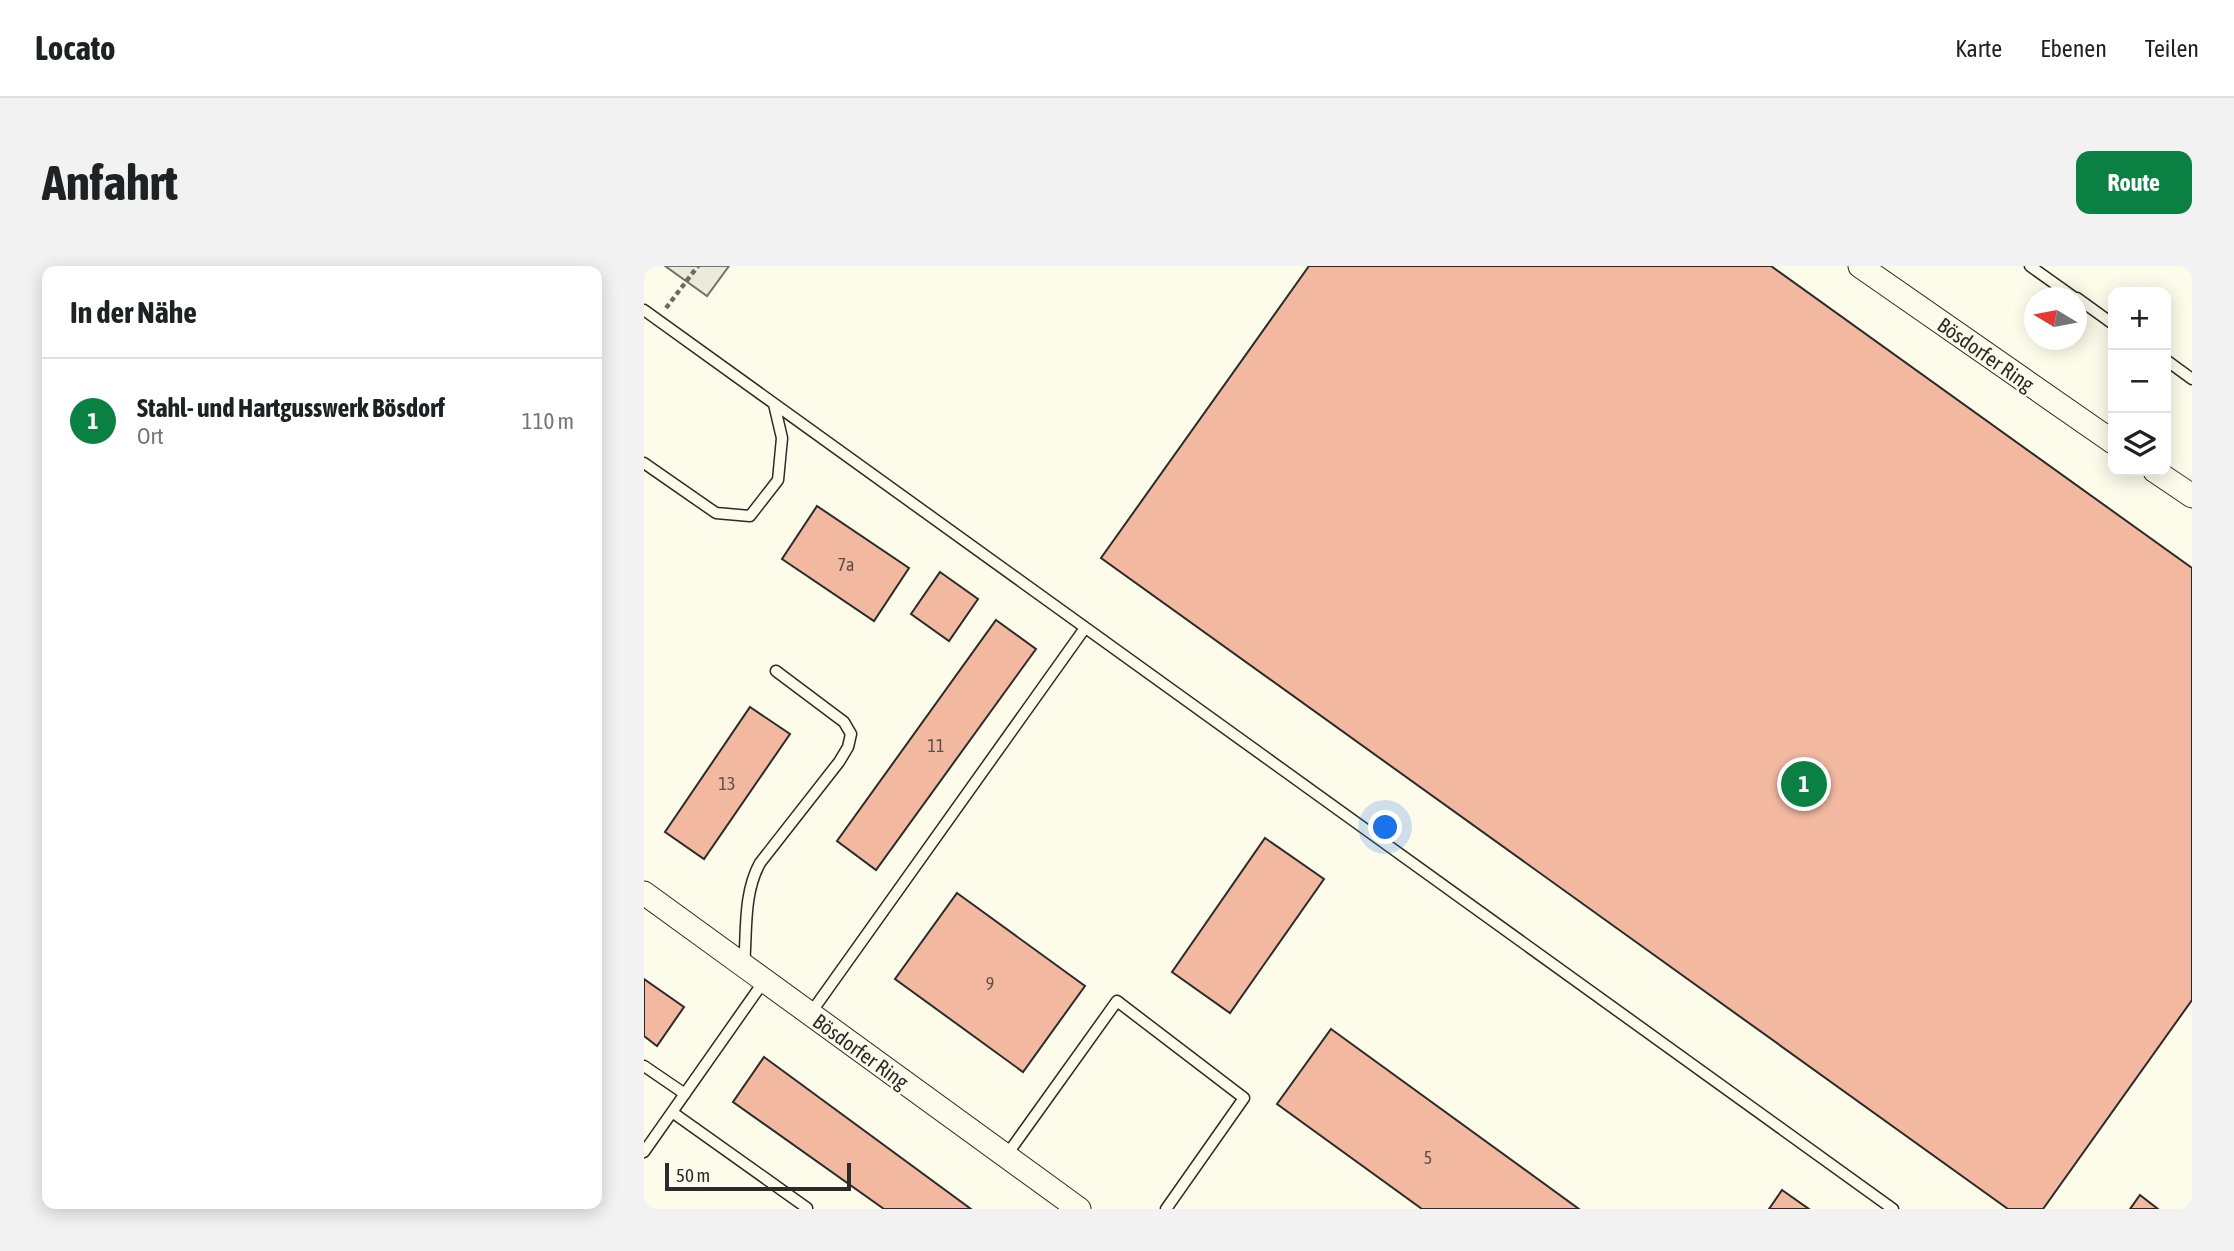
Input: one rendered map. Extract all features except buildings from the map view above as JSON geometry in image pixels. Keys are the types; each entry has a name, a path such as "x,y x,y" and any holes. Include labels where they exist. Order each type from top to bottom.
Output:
{"street":[{"name":"Bösdorfer Ring","path":"1860,266 2108,439"},
{"path":"2162,476 2192,496"},
{"name":"Bösdorfer Ring","path":"644,893 1079,1209"}],"lane":[{"path":"2030,266 2060,287"},
{"path":"2087,306 2108,320"},
{"path":"644,310 1893,1209"},
{"path":"2171,364 2192,379"},
{"path":"644,463 716,513 750,516 778,480 782,438 774,404"},
{"path":"810,1014 1085,628"},
{"path":"744,966 751,880 760,863 839,762 852,734 844,722 776,671"},
{"path":"644,1152 764,981"},
{"path":"1006,1156 1117,1001 1244,1098 1166,1209"},
{"path":"644,1066 685,1094"},
{"path":"672,1112 807,1208"}],"path":[{"path":"657,320 698,266"}],"shaded area":[{"path":"665,266 729,266 707,296"}],"place":[{"name":"Stahl- und Hartgusswerk Bösdorf","path":"1804,784"}]}
